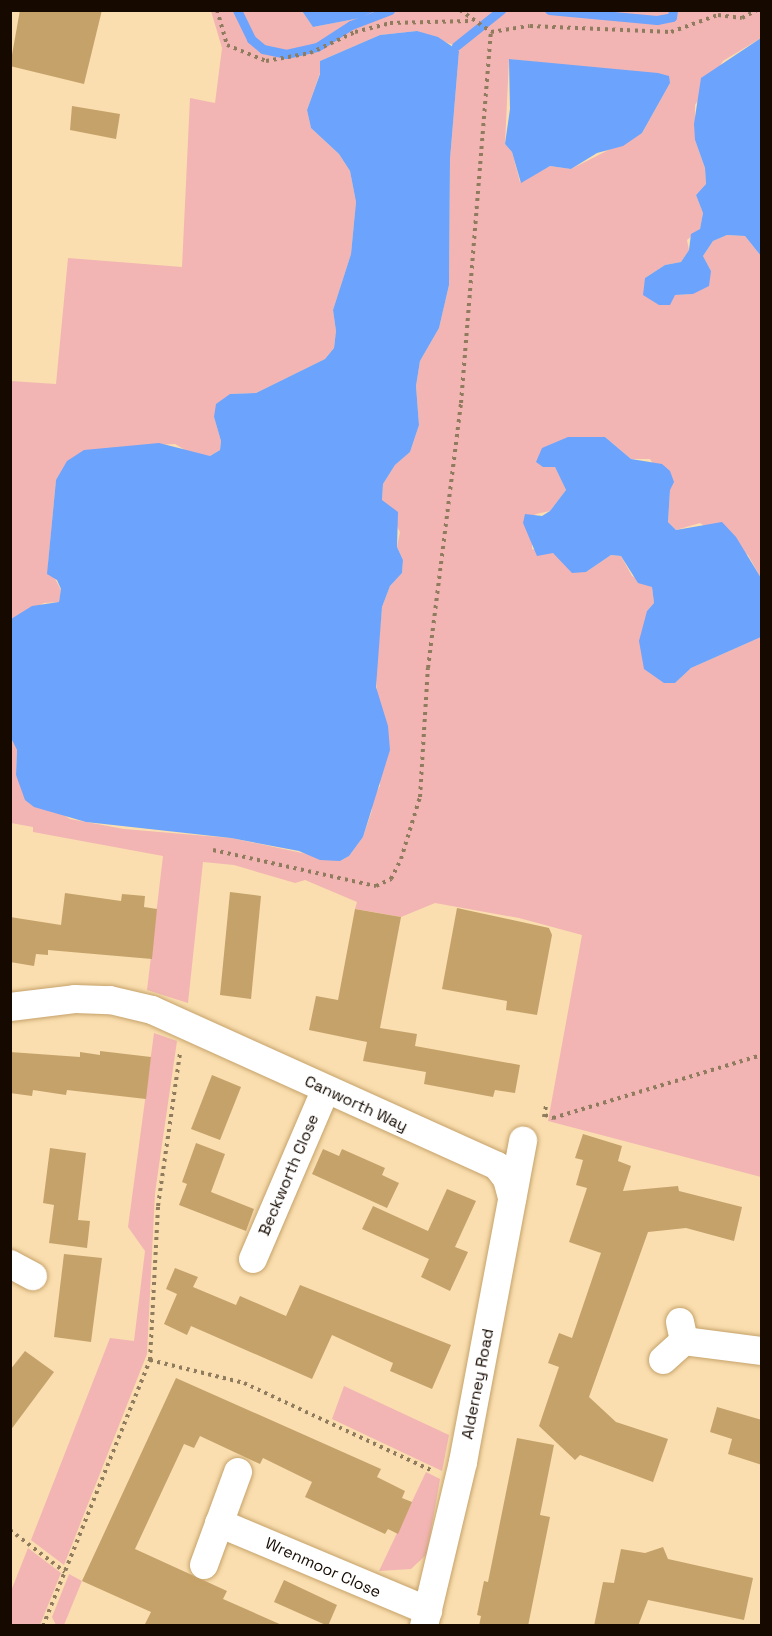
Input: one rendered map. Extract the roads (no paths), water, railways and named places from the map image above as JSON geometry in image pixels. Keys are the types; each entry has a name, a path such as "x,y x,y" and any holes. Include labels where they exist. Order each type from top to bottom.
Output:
{"street":[{"name":"Canworth Way","path":"10,1007 75,999 110,1000 185,1023 325,1091 497,1166 507,1179 512,1198"},
{"name":"Beckworth Close","path":"253,1259 325,1091"},
{"name":"Alderney Road","path":"426,1618 459,1477 523,1141"},
{"path":"663,1360 682,1332 762,1351"},
{"path":"204,1565 238,1472"},
{"name":"Wrenmoor Close","path":"219,1522 426,1618"}],"water":[{"path":"302,11 375,11 360,18 313,27"},
{"path":"417,31 438,37 459,51 450,159 449,285 439,328 420,361 416,386 419,425 410,452 395,465 383,484 382,500 398,512 397,547 403,560 402,573 390,586 382,607 376,687 388,726 390,750 363,837 349,856 340,861 320,860 299,851 231,838 86,822 34,807 25,800 16,775 17,750 11,738 11,619 32,606 59,602 61,589 57,580 47,574 56,480 67,461 84,450 159,443 210,456 220,450 221,441 214,417 216,404 230,394 256,393 325,359 334,348 336,331 333,310 351,254 356,202 350,171 339,154 311,128 307,110 320,74 320,61 380,35"},
{"path":"761,38 761,256 745,236 727,235 713,241 703,256 711,271 709,286 693,294 675,295 670,305 659,305 643,295 645,278 665,265 681,262 689,250 691,234 700,229 703,213 696,195 706,184 705,168 695,140 694,124 701,78"},
{"path":"509,59 658,73 669,76 670,83 642,133 623,146 597,153 571,169 550,166 521,183 512,152 505,144 510,109"},
{"path":"568,437 605,437 631,459 662,464 670,471 674,482 670,490 668,522 676,530 722,522 736,537 761,578 761,637 691,668 675,683 664,683 644,669 639,641 647,611 654,603 652,587 638,583 621,556 611,555 586,572 572,573 553,553 537,556 523,523 525,514 542,516 550,511 566,490 555,467 543,467 536,462 542,448"}],"waterway":[{"path":"237,10 251,39 263,49 286,54 317,47 351,25 390,10"},
{"path":"456,46 501,10"},
{"path":"549,10 657,20 672,17 673,10"}]}
